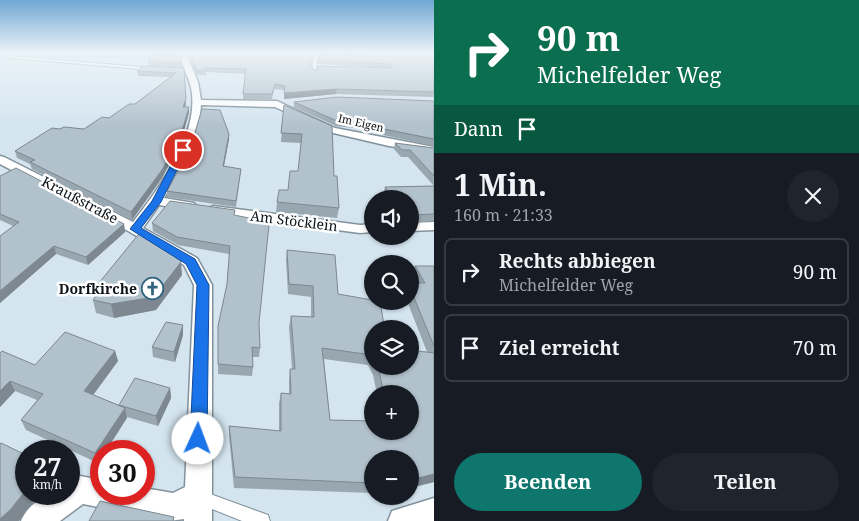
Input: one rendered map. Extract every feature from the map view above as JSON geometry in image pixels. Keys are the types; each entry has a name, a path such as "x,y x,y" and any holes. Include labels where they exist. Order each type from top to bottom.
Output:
{"street":[{"path":"135,229 157,202 178,163 193,124 197,102 188,77"},
{"name":"Im Eigen","path":"197,102 277,104 332,130 389,143 434,150"},
{"path":"277,104 297,102"},
{"name":"Kraußstraße","path":"0,159 135,229 190,262 203,285 197,509"},
{"name":"Am Stöcklein","path":"157,202 364,229"},
{"path":"419,227 434,226"},
{"path":"35,521 80,490 175,508 197,509"},
{"path":"403,521 434,512"}],"lane":[{"path":"197,509 262,521"}],"building":[{"path":"170,77 185,77 186,99 183,107 189,107 180,138 162,170 131,212 30,162 35,160 15,151 52,128 84,129 102,117 109,118 129,104 135,104"},
{"path":"245,77 434,77 434,92 337,89 284,93 285,86 275,84 272,94 243,94"},
{"path":"337,97 434,101 434,139 384,129 380,125 337,121 294,102"},
{"path":"284,105 332,126 334,176 337,176 339,208 277,202 279,190 288,190 290,171 298,171 302,134 281,133"},
{"path":"202,109 220,110 229,134 223,166 241,169 236,201 167,191 190,149"},
{"path":"395,143 434,148 434,176 410,150 402,150"},
{"path":"16,168 124,224 86,257 54,246 0,291 0,236 19,222 0,214 0,176"},
{"path":"434,186 434,214 419,215 419,190 387,190 385,187"},
{"path":"170,201 235,210 234,215 254,219 256,213 270,215 259,323 260,348 252,347 253,367 218,364 218,326 227,284 230,246 177,237 152,223"},
{"path":"142,230 177,251 181,262 154,297 111,304 93,300 100,291 94,289"},
{"path":"287,250 335,255 338,294 364,299 364,310 382,310 383,320 364,320 364,354 322,348 330,420 364,421 364,440 419,440 419,385 382,385 380,375 419,375 419,351 434,353 434,474 419,478 419,450 364,450 364,483 235,477 229,426 281,431 281,393 291,394 290,369 295,369 291,316 314,317 313,286 289,284"},
{"path":"419,266 434,266 434,346 419,310 419,283 425,283 419,273"},
{"path":"166,322 183,325 174,352 152,347"},
{"path":"65,332 115,351 84,391 125,408 104,440 90,440 90,451 80,446 80,440 66,440 21,420 43,394 10,381 0,391 0,353 2,351 35,365"},
{"path":"135,378 170,388 156,416 119,405"},
{"path":"0,444 15,450 15,504 0,519"},
{"path":"98,505 118,505 174,517 173,521 89,521"}],"place":[{"name":"Dorfkirche","path":"153,289"}],"route":[{"path":"183,150 157,202 135,229 190,262 203,285 198,439"}]}
